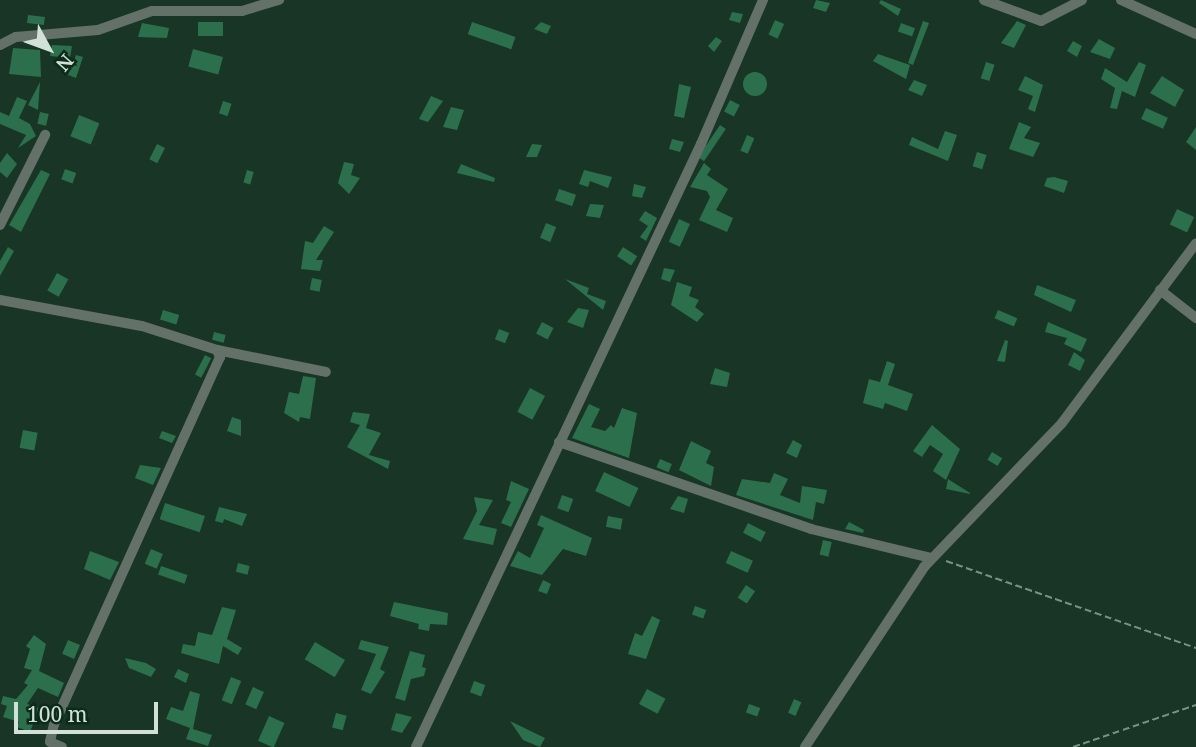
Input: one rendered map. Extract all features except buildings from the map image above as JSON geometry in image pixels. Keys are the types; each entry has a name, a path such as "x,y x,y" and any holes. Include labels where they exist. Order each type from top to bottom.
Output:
{"street":[{"path":"0,45 16,37 98,30 152,10 242,11 279,0"},
{"path":"416,747 701,144 763,0"},
{"path":"984,0 1041,21 1082,0"},
{"path":"1121,0 1196,34"},
{"path":"0,225 45,135"},
{"path":"805,747 931,558 1062,424 1196,243"},
{"path":"1160,290 1196,318"},
{"path":"0,300 142,326 217,350 326,373"},
{"path":"62,747 50,742 54,724 218,363 217,350"},
{"path":"559,442 811,528 931,558"}],"path":[{"path":"931,558 1009,580 1082,610 1196,648"},
{"path":"1073,747 1196,705"}]}
